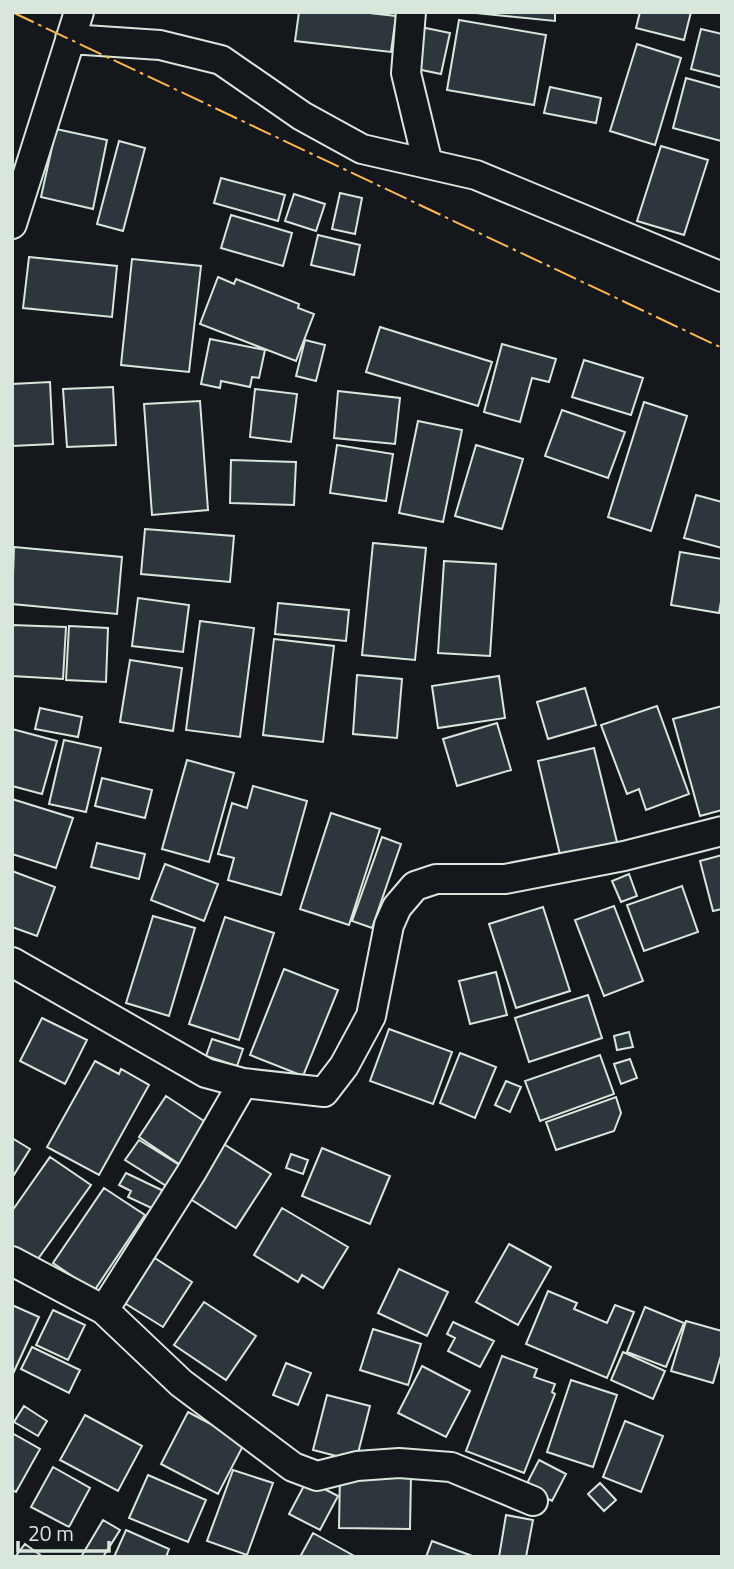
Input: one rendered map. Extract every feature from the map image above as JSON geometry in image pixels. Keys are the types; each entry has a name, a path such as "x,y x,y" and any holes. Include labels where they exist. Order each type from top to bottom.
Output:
{"street":[{"path":"12,223 79,12"},
{"path":"411,12 406,73 428,164"},
{"path":"70,39 160,45 221,60 302,116 362,149 475,175 722,277"},
{"path":"12,962 206,1073 243,1083 324,1092 344,1066 371,1016 389,925 397,907 415,887 436,879 505,879 624,856 722,831"},
{"path":"104,1310 191,1173 243,1083"},
{"path":"12,1261 104,1310 181,1383 293,1467 317,1476 357,1465 399,1463 451,1467 533,1501"}],"building":[{"path":"299,12 360,12 396,16 391,52 295,41"},
{"path":"466,12 555,12 555,21"},
{"path":"640,12 691,12 684,40 636,28"},
{"path":"459,20 546,35 534,105 447,90"},
{"path":"416,26 450,33 441,74 407,67"},
{"path":"701,29 722,34 722,77 691,69"},
{"path":"637,44 681,58 655,145 610,131"},
{"path":"686,78 722,88 721,141 673,128"},
{"path":"550,87 601,98 596,123 544,113"},
{"path":"56,129 107,140 93,209 41,197"},
{"path":"119,141 145,148 123,231 97,224"},
{"path":"661,146 708,160 684,235 637,221"},
{"path":"221,178 285,195 278,221 214,203"},
{"path":"340,193 362,198 355,234 332,229"},
{"path":"294,194 325,204 316,231 285,221"},
{"path":"231,215 292,233 283,266 221,248"},
{"path":"318,235 360,245 354,275 311,265"},
{"path":"29,257 117,266 112,317 23,308"},
{"path":"132,259 201,266 189,372 121,365"},
{"path":"218,277 234,284 236,279 299,304 298,308 314,314 296,361 200,324"},
{"path":"380,327 492,362 478,406 366,372"},
{"path":"210,339 265,350 259,378 252,377 250,387 221,381 220,388 201,384"},
{"path":"305,340 325,345 316,381 296,376"},
{"path":"502,344 556,359 549,382 532,378 520,422 484,412"},
{"path":"584,360 643,378 631,415 572,397"},
{"path":"50,382 53,444 12,446 12,384"},
{"path":"113,387 116,445 67,447 63,389"},
{"path":"255,389 297,394 291,442 250,437"},
{"path":"338,391 400,398 395,444 334,438"},
{"path":"200,401 208,510 152,515 144,404"},
{"path":"644,402 687,416 651,531 608,517"},
{"path":"562,410 625,432 608,478 545,456"},
{"path":"418,421 462,430 443,522 399,513"},
{"path":"337,445 393,454 386,501 330,493"},
{"path":"476,445 523,459 502,529 455,516"},
{"path":"231,460 296,462 294,505 230,503"},
{"path":"696,495 722,502 722,548 684,538"},
{"path":"145,529 234,536 230,582 141,574"},
{"path":"373,543 426,548 415,660 362,655"},
{"path":"14,547 122,557 117,614 12,604"},
{"path":"680,552 722,559 719,613 671,605"},
{"path":"444,561 496,564 490,656 438,653"},
{"path":"138,598 189,605 183,652 132,646"},
{"path":"278,603 349,610 346,641 275,634"},
{"path":"200,621 254,628 240,737 186,730"},
{"path":"12,625 66,627 63,679 12,676"},
{"path":"69,626 108,628 106,682 66,680"},
{"path":"274,639 334,646 323,742 263,735"},
{"path":"130,660 182,668 173,731 120,722"},
{"path":"357,675 402,679 397,738 353,734"},
{"path":"499,676 505,718 438,728 432,686"},
{"path":"585,688 596,725 548,739 537,702"},
{"path":"657,706 689,794 646,810 639,789 627,794 601,725"},
{"path":"722,706 722,810 700,816 673,719"},
{"path":"40,708 82,717 78,737 35,729"},
{"path":"497,723 511,770 457,786 443,739"},
{"path":"12,729 57,741 42,794 12,786"},
{"path":"64,740 101,748 86,812 49,804"},
{"path":"594,748 618,846 561,859 538,761"},
{"path":"187,760 234,773 209,862 162,849"},
{"path":"102,778 152,790 145,818 95,806"},
{"path":"253,786 307,801 281,895 228,880 234,858 218,854 232,803 247,808"},
{"path":"12,799 73,818 56,868 12,854"},
{"path":"331,813 380,829 349,925 300,909"},
{"path":"382,837 401,844 372,928 352,921"},
{"path":"97,843 145,854 139,879 91,867"},
{"path":"722,855 722,909 713,911 700,861"},
{"path":"165,864 218,884 204,921 151,900"},
{"path":"12,871 55,887 37,936 12,927"},
{"path":"629,874 637,896 621,902 612,881"},
{"path":"682,886 698,932 644,951 627,905"},
{"path":"614,906 643,981 604,996 575,920"},
{"path":"543,907 570,991 516,1008 489,924"},
{"path":"153,916 195,928 169,1016 126,1003"},
{"path":"225,917 274,933 239,1040 189,1024"},
{"path":"284,969 338,990 303,1076 250,1055"},
{"path":"496,972 507,1015 470,1024 459,981"},
{"path":"588,995 602,1038 529,1062 515,1018"},
{"path":"42,1018 87,1040 65,1084 20,1061"},
{"path":"389,1029 452,1052 433,1104 370,1081"},
{"path":"629,1032 633,1047 617,1050 614,1036"},
{"path":"212,1039 243,1049 237,1066 206,1056"},
{"path":"460,1053 496,1067 475,1118 440,1103"},
{"path":"600,1055 614,1094 540,1121 525,1081"},
{"path":"630,1059 637,1078 621,1084 614,1064"},
{"path":"95,1061 119,1074 121,1069 149,1085 99,1175 47,1147"},
{"path":"506,1081 521,1087 510,1112 495,1105"},
{"path":"166,1096 210,1125 182,1166 139,1137"},
{"path":"616,1097 621,1113 614,1131 556,1150 546,1122"},
{"path":"12,1138 30,1149 12,1178"},
{"path":"139,1140 181,1166 168,1187 125,1160"},
{"path":"219,1141 271,1174 236,1228 184,1195"},
{"path":"322,1148 390,1176 370,1224 302,1196"},
{"path":"291,1154 308,1160 303,1174 286,1168"},
{"path":"50,1157 91,1185 35,1263 12,1246 12,1211"},
{"path":"126,1173 170,1194 160,1212 128,1197 131,1191 119,1185"},
{"path":"104,1188 145,1215 94,1291 53,1263"},
{"path":"282,1208 348,1247 323,1288 302,1275 298,1282 254,1255"},
{"path":"509,1244 551,1267 518,1325 476,1302"},
{"path":"147,1253 192,1282 163,1327 118,1299"},
{"path":"399,1269 448,1292 427,1336 378,1313"},
{"path":"548,1291 577,1303 574,1309 607,1323 615,1305 634,1312 607,1378 526,1344"},
{"path":"204,1302 256,1336 226,1380 174,1345"},
{"path":"12,1305 39,1317 12,1376"},
{"path":"645,1307 684,1323 666,1367 627,1352"},
{"path":"53,1310 85,1325 68,1360 36,1345"},
{"path":"686,1321 722,1331 722,1352 713,1383 671,1371"},
{"path":"453,1322 494,1341 480,1367 448,1351 455,1338 447,1334"},
{"path":"373,1329 421,1344 408,1385 360,1370"},
{"path":"32,1347 80,1370 69,1393 21,1369"},
{"path":"623,1352 665,1371 653,1399 611,1380"},
{"path":"502,1356 537,1369 534,1377 555,1384 552,1392 555,1394 524,1473 466,1451"},
{"path":"286,1363 311,1373 298,1405 273,1395"},
{"path":"422,1366 470,1391 446,1437 398,1413"},
{"path":"571,1380 617,1395 593,1467 547,1452"},
{"path":"327,1395 370,1406 356,1461 313,1450"},
{"path":"24,1406 47,1421 38,1436 14,1422"},
{"path":"188,1412 245,1442 218,1494 161,1464"},
{"path":"85,1415 142,1446 118,1491 60,1460"},
{"path":"625,1421 663,1436 641,1492 603,1477"},
{"path":"12,1433 40,1449 16,1492 12,1490"},
{"path":"539,1460 566,1474 552,1501 525,1487"},
{"path":"53,1467 90,1488 69,1527 31,1507"},
{"path":"233,1470 273,1483 247,1555 207,1541"},
{"path":"340,1474 411,1475 410,1529 339,1528"},
{"path":"148,1475 206,1500 188,1542 129,1518"},
{"path":"307,1480 338,1496 320,1530 289,1514"},
{"path":"600,1483 616,1500 604,1511 588,1494"},
{"path":"506,1515 533,1520 526,1557 499,1557"},
{"path":"103,1520 120,1530 103,1557 81,1557"},
{"path":"126,1530 169,1549 166,1557 114,1557"},
{"path":"313,1533 356,1557 300,1557"},
{"path":"432,1541 475,1557 426,1557"},
{"path":"25,1544 43,1557 15,1557"}],"power":[{"path":"12,12 722,348"}]}
